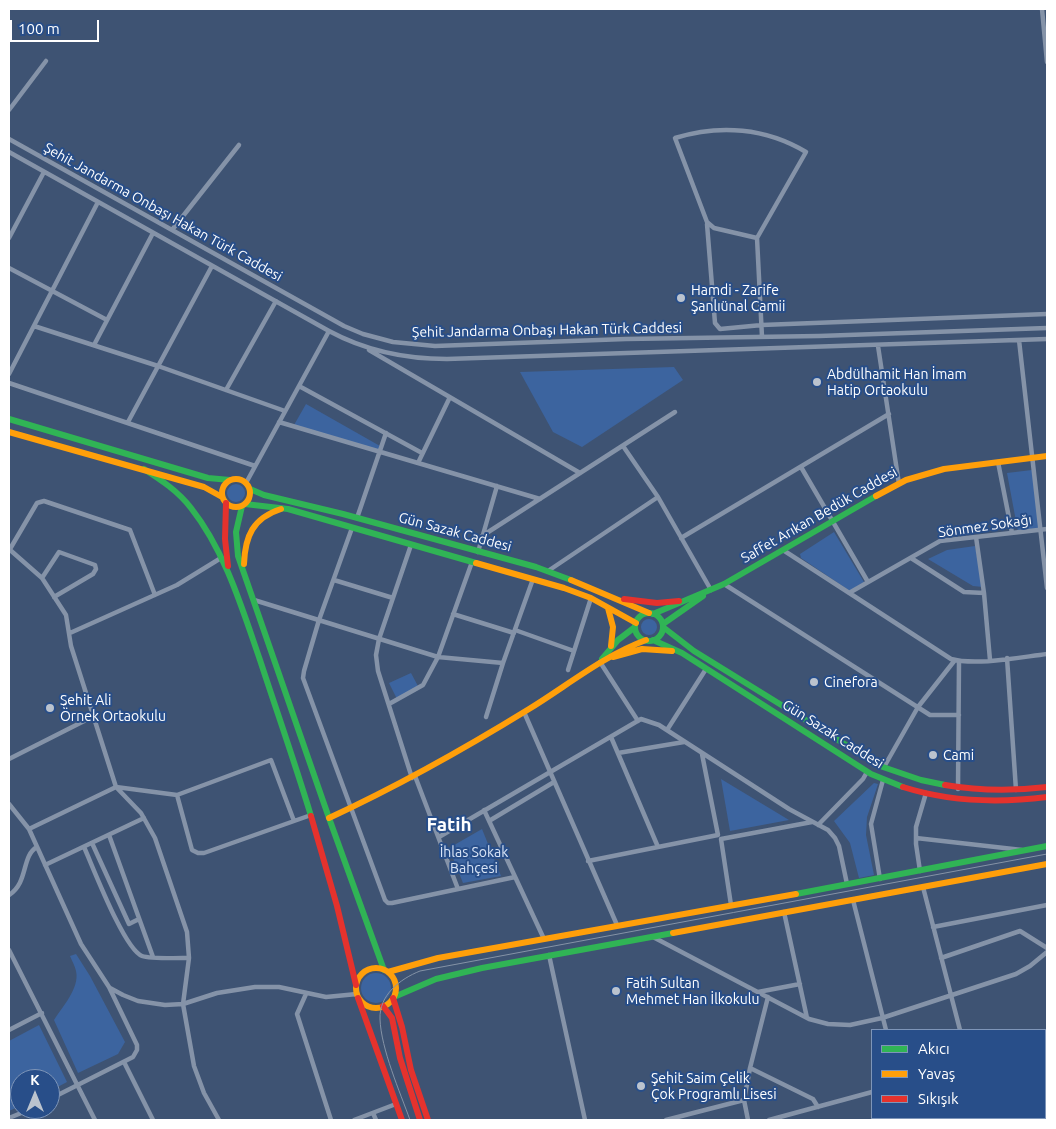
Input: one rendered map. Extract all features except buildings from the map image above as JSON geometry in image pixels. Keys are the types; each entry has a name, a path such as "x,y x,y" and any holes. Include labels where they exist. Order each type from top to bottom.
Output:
{"street":[{"path":"1042,9 1047,62"},
{"path":"9,110 46,61"},
{"path":"762,337 762,325 757,238 806,152 775,137 747,130 723,129 701,131 675,138 707,222 716,326 723,329 762,325 1047,314"},
{"name":"Şehit Jandarma Onbaşı Hakan Türk Caddesi","path":"9,139 344,326 400,344 450,346 626,339 762,337 1047,328"},
{"path":"172,230 239,145"},
{"name":"Şehit Jandarma Onbaşı Hakan Türk Caddesi","path":"9,152 329,331 361,346 398,356 447,359 1047,340"},
{"path":"9,238 11,230 44,172"},
{"path":"9,374 98,202"},
{"path":"707,222 714,228 757,238"},
{"path":"94,345 153,233"},
{"path":"128,422 212,266"},
{"path":"9,268 107,320"},
{"path":"226,390 276,301"},
{"path":"34,326 158,366 285,411"},
{"path":"329,331 255,466 248,486 250,496 243,505 236,526 235,537 238,556 244,567 329,818 386,971 395,982 396,990 393,998 402,1027 411,1070 428,1120"},
{"path":"1019,340 1047,588"},
{"path":"361,346 580,473"},
{"path":"878,346 899,484"},
{"path":"9,384 128,422 255,466"},
{"path":"299,386 422,453"},
{"path":"418,463 450,397"},
{"path":"482,536 676,412"},
{"path":"681,538 889,414"},
{"path":"9,419 208,478 230,480 237,478 248,486"},
{"path":"280,422 540,499"},
{"path":"9,432 204,486 235,507 243,505"},
{"path":"357,518 386,433"},
{"path":"329,818 414,777 524,712 626,647 659,637 663,625 711,590 658,498 623,446"},
{"name":"Saffet Arıkan Bedük Caddesi","path":"697,596 724,584 832,520 914,476 944,468 1047,456"},
{"path":"998,462 1012,533"},
{"path":"800,467 868,582"},
{"path":"144,469 184,498 200,519 228,570 291,751 311,815 335,898 357,996 402,1120"},
{"path":"228,570 223,487 230,480"},
{"name":"Gün Sazak Caddesi","path":"248,486 272,497 357,518 548,571 651,614"},
{"path":"478,552 497,486"},
{"path":"548,571 658,498"},
{"path":"155,595 130,530 44,501 37,503 10,549 42,578 66,615 71,646 116,787 129,799 144,818 155,838 185,924 189,958 183,1004 197,1074 206,1098 219,1120"},
{"name":"Gün Sazak Caddesi","path":"243,505 284,508 564,588 591,598 636,625"},
{"path":"244,567 245,546 252,528 265,515 284,508"},
{"path":"352,528 304,670 304,683 386,901 392,903 515,877"},
{"name":"Sönmez Sokağı","path":"849,593 940,541 1047,529"},
{"path":"976,537 984,593 990,660"},
{"path":"411,544 379,639 376,655 377,666 388,704 414,777 458,889"},
{"path":"783,550 947,657 957,661 990,660 1047,654"},
{"path":"42,578 59,552 95,565 96,569 93,574 54,597"},
{"path":"70,633 177,585 222,558"},
{"path":"911,558 964,592 984,593"},
{"path":"388,704 423,685 438,657 472,562"},
{"path":"486,717 514,631 534,579"},
{"path":"334,580 393,598"},
{"path":"724,584 930,714 959,715"},
{"path":"610,596 657,603 697,596"},
{"path":"610,647 636,625 640,617 697,596"},
{"path":"568,670 591,598"},
{"path":"254,600 438,657 503,663"},
{"path":"600,662 613,639 613,624 607,607"},
{"path":"453,614 514,631 574,651"},
{"path":"651,614 659,618 663,625"},
{"path":"636,625 637,634 649,640"},
{"name":"Gün Sazak Caddesi","path":"663,625 689,647 746,684 884,767 902,775 958,788 996,792 1047,787"},
{"name":"Gün Sazak Caddesi","path":"649,640 682,654 883,780 926,793 993,802 1047,797"},
{"path":"600,662 642,648 661,649 682,654"},
{"path":"1007,658 1016,790"},
{"path":"884,767 918,707 957,661"},
{"path":"957,661 959,715 958,788"},
{"path":"600,662 638,721"},
{"path":"667,730 706,669"},
{"path":"524,712 616,925"},
{"path":"9,759 94,716"},
{"path":"439,837 641,719 659,725 789,809 828,830 837,842 846,884"},
{"path":"611,737 658,847"},
{"path":"618,753 684,742"},
{"path":"702,754 720,837 731,905"},
{"path":"28,829 116,787 177,795 271,760 294,821"},
{"path":"818,825 868,772"},
{"path":"880,879 871,824 883,780"},
{"path":"489,820 554,782"},
{"path":"920,871 916,827 926,793"},
{"path":"177,795 192,850 198,853 204,853 311,815"},
{"path":"9,804 28,829 81,944 109,987 137,1045 134,1057 60,1094"},
{"path":"484,810 544,939"},
{"path":"45,865 144,818"},
{"path":"588,861 658,847 812,822"},
{"path":"109,835 153,957"},
{"path":"916,838 1025,850"},
{"path":"92,842 129,924 139,919"},
{"path":"356,985 361,974 376,968 386,971 438,958 880,879 1047,846"},
{"path":"9,895 21,884 29,854 37,847"},
{"path":"84,847 124,936 140,955 189,958"},
{"path":"109,987 123,995 147,1003 165,1005 183,1004 217,993 255,987 279,987 326,997 357,996 367,1006 375,1008 384,1006 393,998 445,976 651,936 1047,864"},
{"path":"923,887 960,1029"},
{"path":"853,900 886,1029"},
{"path":"933,927 1047,904"},
{"path":"784,912 807,1018"},
{"path":"651,936 807,1018 821,1023 843,1026 882,1018 950,994 1016,974 1030,966 1047,950 1020,931 941,958"},
{"path":"9,950 94,1120"},
{"path":"549,955 585,1120"},
{"path":"758,992 800,984"},
{"path":"306,994 297,1014 331,1120"},
{"path":"748,1120 744,1100 768,998"},
{"path":"384,1006 392,1018 400,1058 420,1120"},
{"path":"9,1030 42,1013"},
{"path":"124,1062 153,1120"},
{"path":"750,1068 813,1099 818,1107"},
{"path":"769,1120 871,1092"},
{"path":"666,1120 681,1118 744,1100"},
{"path":"354,1120 361,1119 396,1104"},
{"path":"373,1113 376,1120"}],"green space":[{"path":"674,367 683,380 582,447 553,432 520,372"},
{"path":"306,404 380,446 379,450 294,425"},
{"path":"1032,470 1040,530 1018,532 1007,473"},
{"path":"232,484 240,484 245,489 243,500 232,502 227,497 227,489"},
{"path":"834,532 864,582 850,591 801,558 800,554"},
{"path":"975,546 983,587 973,586 928,559 947,550"},
{"path":"649,619 655,621 657,627 655,633 649,635 643,633 641,627 643,621"},
{"path":"411,673 419,688 397,699 389,683"},
{"path":"721,779 789,820 730,831"},
{"path":"874,783 878,784 867,817 866,835 874,875 859,878 850,843 834,821"},
{"name":"İhlas Sokak Bahçesi","path":"482,829 501,876 463,883 449,848"},
{"path":"76,954 90,976 125,1042 118,1054 78,1073 54,1020 73,991 77,977 70,956"},
{"path":"376,973 386,978 391,988 386,998 376,1003 366,998 361,988 366,978"},
{"path":"39,1025 67,1082 60,1086 60,1069 10,1069 9,1111 9,1041"}],"tram line":[{"path":"410,1120 387,1057 380,1019 383,1003 387,995 398,983 420,971 1047,854"}],"traffic: fast":[{"path":"9,419 208,478 230,480"},
{"path":"144,469 181,496 203,525 223,561 246,620 311,816"},
{"path":"250,489 264,495 343,514 536,567 571,580"},
{"path":"653,614 724,584 876,496"},
{"path":"245,504 288,509 476,563"},
{"path":"242,506 236,532 238,556 384,970"},
{"path":"663,624 703,596"},
{"path":"649,613 659,617 663,627 659,637 649,641 639,637 635,627 639,617 649,613"},
{"path":"602,659 618,640 635,627"},
{"path":"663,627 694,651 880,766 921,780 945,785"},
{"path":"653,640 682,653 871,774 903,787"},
{"path":"796,894 1047,846"},
{"path":"394,997 436,979 482,968 673,933"},
{"path":"1018,1120 1022,1119"}],"traffic: slow":[{"path":"9,432 204,487 222,497"},
{"path":"876,496 906,480 944,469 1047,456"},
{"path":"236,479 246,483 250,493 246,503 236,507 226,503 222,493 226,483 236,479"},
{"path":"244,564 246,545 252,529 264,517 281,509"},
{"path":"476,563 564,588 591,598 636,623"},
{"path":"571,580 649,613"},
{"path":"608,608 613,627 611,646"},
{"path":"329,818 455,753 529,709 615,654 646,640"},
{"path":"613,657 642,649 672,651"},
{"path":"673,933 1047,864"},
{"path":"388,972 438,958 796,894"},
{"path":"372,968 380,968 387,971 393,977 396,988 393,999 387,1005 380,1008 372,1008 365,1005 359,999 356,992 356,984 359,977 365,971 372,968"}],"traffic: jam":[{"path":"226,503 225,539 228,566"},
{"path":"624,599 657,603 679,601"},
{"path":"945,785 996,790 1047,787"},
{"path":"903,787 939,796 975,800 1047,797"},
{"path":"311,816 337,906 356,985"},
{"path":"358,998 402,1120"},
{"path":"393,998 402,1027 411,1070 428,1120"},
{"path":"383,1006 392,1018 400,1058 420,1120"},
{"path":"979,1120 983,1119"}],"place":[{"name":"Hamdi - Zarife Şanlıünal Camii","path":"681,298"},
{"name":"Abdülhamit Han İmam Hatip Ortaokulu","path":"817,382"},
{"name":"Cinefora","path":"814,682"},
{"name":"Şehit Ali Örnek Ortaokulu","path":"50,708"},
{"name":"Cami","path":"933,755"},
{"name":"Fatih Sultan Mehmet Han İlkokulu","path":"616,991"},
{"name":"Şehit Saim Çelik Çok Programlı Lisesi","path":"641,1086"}],"district":[{"name":"Fatih","path":"449,825"}]}
